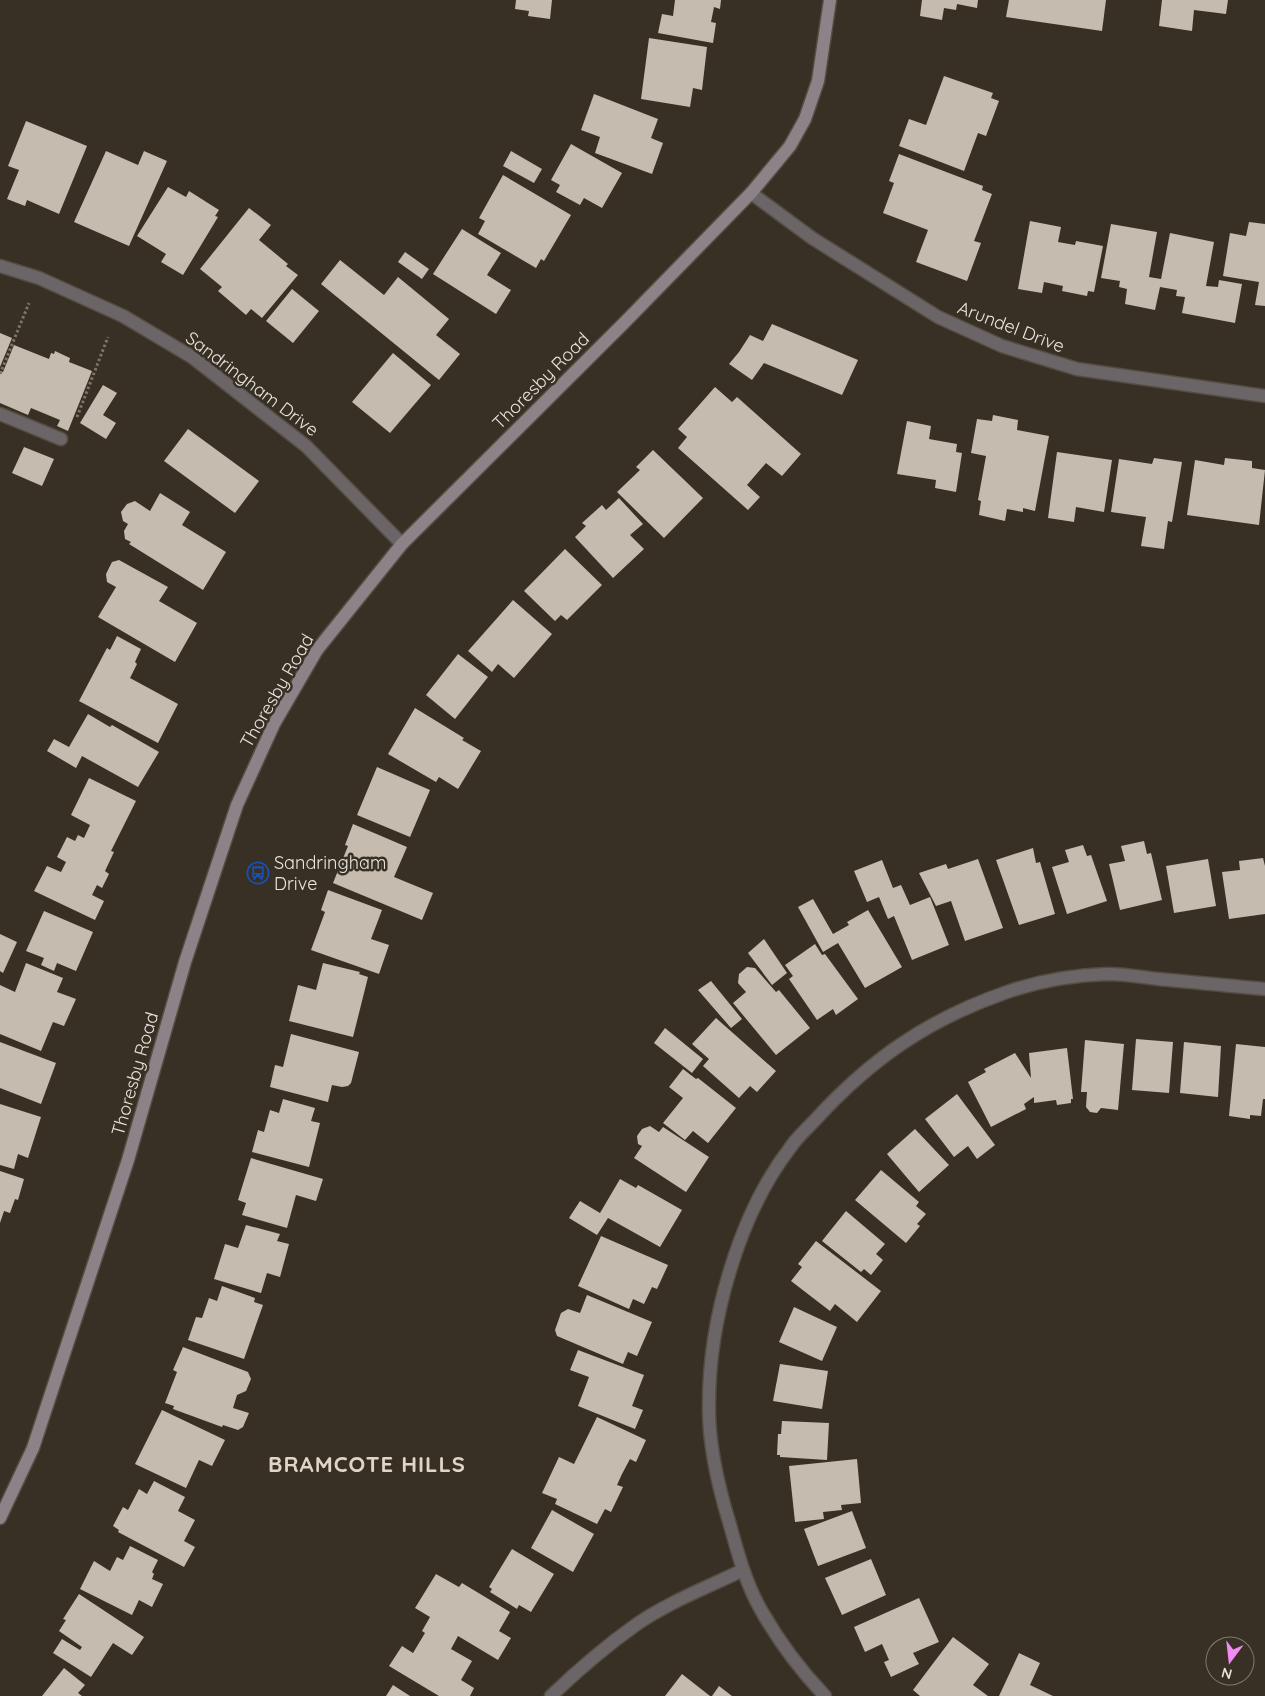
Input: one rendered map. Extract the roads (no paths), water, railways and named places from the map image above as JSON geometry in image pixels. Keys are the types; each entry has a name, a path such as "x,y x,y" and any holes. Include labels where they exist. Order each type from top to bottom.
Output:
{"street":[{"name":"Thoresby Road","path":"0,1518 33,1448 128,1160 185,962 237,805 274,724 317,650 402,544 618,329 750,193 790,146 805,119 818,81 830,0"},
{"name":"Arundel Drive","path":"750,193 812,238 938,317 1002,346 1077,369 1265,396"},
{"name":"Sandringham Drive","path":"0,266 39,278 123,316 192,357 306,446 402,544"},
{"path":"0,414 61,439"},
{"path":"825,1696 777,1636 760,1608 743,1570 723,1503 712,1450 709,1403 712,1354 724,1289 737,1244 765,1187 790,1148 827,1107 864,1072 907,1039 956,1012 1009,992 1062,978 1109,974 1265,989"},
{"path":"551,1696 588,1661 638,1624 743,1570"}],"place":[{"name":"Sandringham Drive","path":"258,873"}],"district":[{"name":"BRAMCOTE HILLS","path":"367,1464"}]}
